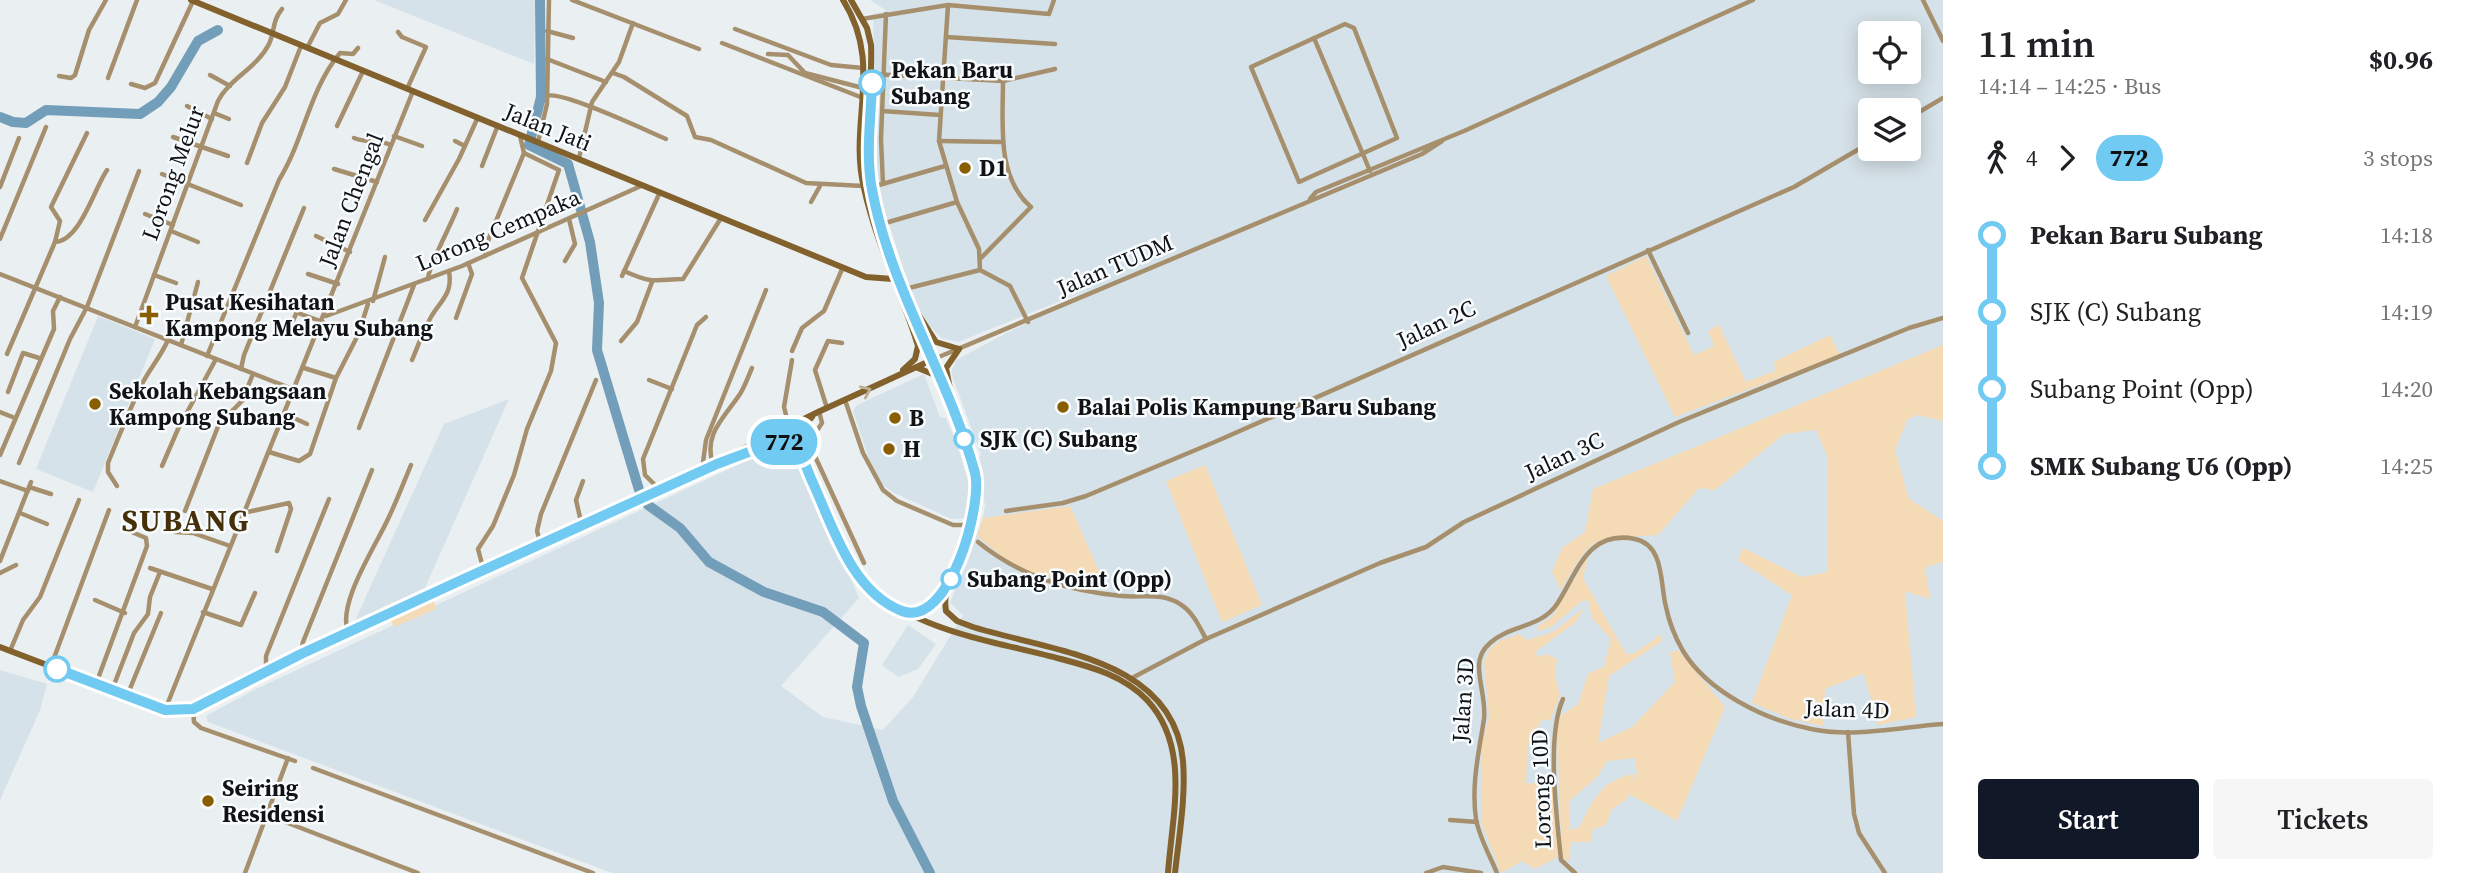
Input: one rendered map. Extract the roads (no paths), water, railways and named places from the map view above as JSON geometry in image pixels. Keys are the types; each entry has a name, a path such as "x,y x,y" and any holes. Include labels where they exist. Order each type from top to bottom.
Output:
{"main road":[{"name":"Jalan Jati","path":"192,0 843,267 874,278 893,279"},
{"path":"843,0 859,31 864,48 863,186 918,352 910,365 894,378"},
{"path":"851,0 862,19 871,45 869,163 872,187 911,306 952,407 976,480 975,510 947,588 946,611 957,621 1079,655 1132,678 1164,709 1181,751 1183,792 1175,873"},
{"path":"874,278 888,267"},
{"path":"911,306 924,319 936,342 959,349 946,368 954,397 952,407"},
{"path":"715,465 819,411 934,359"},
{"path":"916,368 941,378"},
{"path":"819,411 800,431 799,451 855,569 881,598 923,621 1090,667 1123,680 1146,698 1165,726 1174,751 1176,789 1168,873"},
{"path":"0,647 165,710 193,709 348,632 715,465 774,441 785,442 799,451"},
{"path":"903,612 915,613 931,606 947,588"}],"street":[{"path":"59,76 71,78 75,75 89,30 106,0"},
{"path":"108,78 137,0"},
{"path":"131,83 145,88 155,83 192,0"},
{"path":"247,163 262,123 285,88 304,47 320,23 338,14 346,0"},
{"path":"537,141 546,117 549,0"},
{"path":"572,0 699,49"},
{"path":"862,19 948,5 1049,14 1054,0"},
{"name":"Jalan TUDM","path":"934,359 1028,322 1371,172 1422,154 1442,141 1754,0"},
{"path":"1923,0 1943,41"},
{"path":"948,5 939,141 957,202 981,258 980,270"},
{"name":"Lorong Melur","path":"135,327 222,93 264,52 272,34 272,24 282,9"},
{"path":"883,184 881,139 886,14"},
{"path":"579,158 590,107 613,73 633,23"},
{"path":"1345,24 1354,28 1397,138 1301,182 1297,179 1251,70 1252,65 1314,38 1345,24"},
{"path":"735,29 831,65 864,69"},
{"path":"547,31 573,38"},
{"name":"Jalan Chengal","path":"165,710 338,284 426,47 402,37 398,32"},
{"path":"946,37 1055,44"},
{"path":"1314,38 1371,172"},
{"path":"722,43 760,61 863,98"},
{"path":"207,356 279,180 294,157 313,100 335,60 342,52 353,54 358,48"},
{"path":"768,54 788,55 805,73 863,88"},
{"path":"547,59 606,82"},
{"path":"872,74 1003,82 1055,69"},
{"path":"337,126 363,71"},
{"path":"613,73 687,116 695,137 711,141 793,178 820,186 863,186"},
{"path":"210,75 230,86"},
{"path":"981,258 990,253 1031,207 1014,187 1002,142 1003,82"},
{"path":"547,96 556,94 666,139"},
{"path":"1921,111 1943,98"},
{"path":"187,106 229,119"},
{"path":"882,110 940,115"},
{"path":"425,220 466,146 478,117"},
{"path":"482,166 498,125"},
{"path":"0,239 46,127"},
{"path":"7,354 55,242 60,221 51,207 87,133"},
{"path":"485,256 489,238 524,153 519,134"},
{"path":"394,136 422,146"},
{"path":"173,137 228,156"},
{"path":"0,187 19,138"},
{"path":"354,138 364,142 378,139 391,145"},
{"path":"455,141 466,146"},
{"path":"939,141 1002,142"},
{"name":"Jalan 2C","path":"1006,511 1063,503 1217,441 1794,187 1858,150"},
{"path":"484,571 478,549 493,526 514,475 527,429 551,371 556,343 523,278 559,172 555,167 524,153"},
{"path":"872,187 945,166"},
{"path":"334,169 377,182"},
{"path":"55,242 61,242 80,226 89,201 107,170"},
{"path":"19,463 70,339 87,307 139,171"},
{"path":"162,174 241,205"},
{"name":"Lorong Cempaka","path":"324,319 485,256 643,185"},
{"path":"811,202 820,186"},
{"path":"660,192 623,274 652,282 685,277 722,217"},
{"path":"882,224 957,202"},
{"path":"241,369 244,355 304,208"},
{"path":"429,279 430,266 440,251 457,209"},
{"path":"145,214 198,242"},
{"path":"565,261 575,244 569,219"},
{"path":"316,236 350,252"},
{"path":"1648,250 1688,333"},
{"path":"269,452 288,460 305,460 313,446 336,378 358,335 385,257"},
{"path":"456,318 472,274 468,263"},
{"path":"792,351 804,324 824,310 843,267"},
{"path":"905,289 980,270 1010,286 1028,322"},
{"path":"412,360 431,317 447,296 451,286 449,271"},
{"path":"0,274 295,390"},
{"path":"307,274 338,284"},
{"path":"154,275 176,283"},
{"path":"181,345 198,282"},
{"path":"621,341 636,323 652,282"},
{"path":"359,428 414,285"},
{"path":"702,471 706,440 766,290"},
{"path":"0,455 2,444 54,328 53,311 60,297"},
{"path":"287,334 300,305"},
{"path":"298,313 324,319"},
{"path":"660,491 645,475 642,464 697,325 706,317"},
{"name":"Jalan 3C","path":"1132,678 1206,639 1380,563 1426,547 1464,522 1679,422 1909,328 1943,318"},
{"path":"117,486 107,472 108,463 141,387 151,367 158,363 168,340"},
{"path":"827,408 815,370 828,341 842,343"},
{"path":"8,392 23,353 39,358"},
{"path":"162,466 178,429 216,359"},
{"path":"789,426 784,407 792,360"},
{"path":"304,368 336,378"},
{"path":"715,465 709,449 711,438 738,396 751,368"},
{"path":"185,511 219,424 242,401 254,374"},
{"path":"541,546 538,523 596,380"},
{"path":"649,380 672,389"},
{"path":"845,400 863,453 883,490 897,501 953,525 971,525"},
{"path":"819,411 822,423 812,438 814,454 864,563"},
{"path":"0,412 15,418"},
{"path":"285,414 307,424"},
{"path":"348,632 344,621 368,555 387,522 411,466"},
{"path":"301,654 303,642 372,470"},
{"path":"0,481 29,486 51,494"},
{"path":"582,527 576,500 583,481"},
{"path":"0,561 29,486"},
{"path":"266,671 266,656 328,499"},
{"path":"10,651 23,620 40,597 79,500"},
{"path":"243,513 254,513 279,504 291,505 277,551"},
{"path":"51,666 109,510"},
{"path":"20,513 47,524"},
{"path":"96,685 125,613 148,542 127,530"},
{"path":"175,532 198,534 230,546"},
{"name":"Jalan 3D","path":"1497,873 1477,822 1474,775 1484,717 1479,666 1482,652 1491,641 1544,618 1556,606 1580,561 1593,548 1628,539 1643,542"},
{"path":"978,542 1023,574 1100,593 1157,596 1171,600 1189,611 1206,639"},
{"name":"Jalan 4D","path":"1643,542 1653,551 1660,566 1665,606 1684,652 1720,689 1763,713 1814,730 1848,732 1943,724"},
{"path":"0,573 16,565"},
{"path":"150,568 212,589"},
{"path":"111,691 134,633 148,614 150,597 160,572"},
{"path":"204,612 241,625 255,593"},
{"path":"95,600 125,613"},
{"path":"127,697 162,612"},
{"name":"Lorong 10D","path":"1563,699 1554,724 1558,826 1561,860 1575,873"},
{"path":"193,709 194,722 201,728 295,761"},
{"path":"1848,732 1854,814 1859,833 1885,873"},
{"path":"246,873 288,758"},
{"path":"313,768 593,873"},
{"path":"267,815 418,873"},
{"path":"1450,820 1477,822"},
{"path":"1426,873 1443,867 1481,873"}],"waterway":[{"path":"540,0 541,97 529,145 568,164 590,242 599,303 597,350 640,493 648,505 680,528 709,562 764,592 823,612 864,643 857,687 861,706 893,801 930,873"},
{"path":"0,117 26,123 46,110 140,114 158,102 171,87 198,41 218,30"}],"place":[{"name":"Pekan Baru Subang","path":"872,83"},
{"name":"D1","path":"965,168"},
{"name":"Pusat Kesihatan Kampong Melayu Subang","path":"149,315"},
{"name":"Sekolah Kebangsaan Kampong Subang","path":"95,404"},
{"name":"Balai Polis Kampung Baru Subang","path":"1063,407"},
{"name":"B","path":"895,418"},
{"name":"SJK (C) Subang","path":"964,439"},
{"name":"H","path":"889,449"},
{"name":"Subang Point (Opp)","path":"951,579"},
{"name":"Seiring Residensi","path":"208,801"}],"district":[{"name":"SUBANG","path":"186,521"}]}
